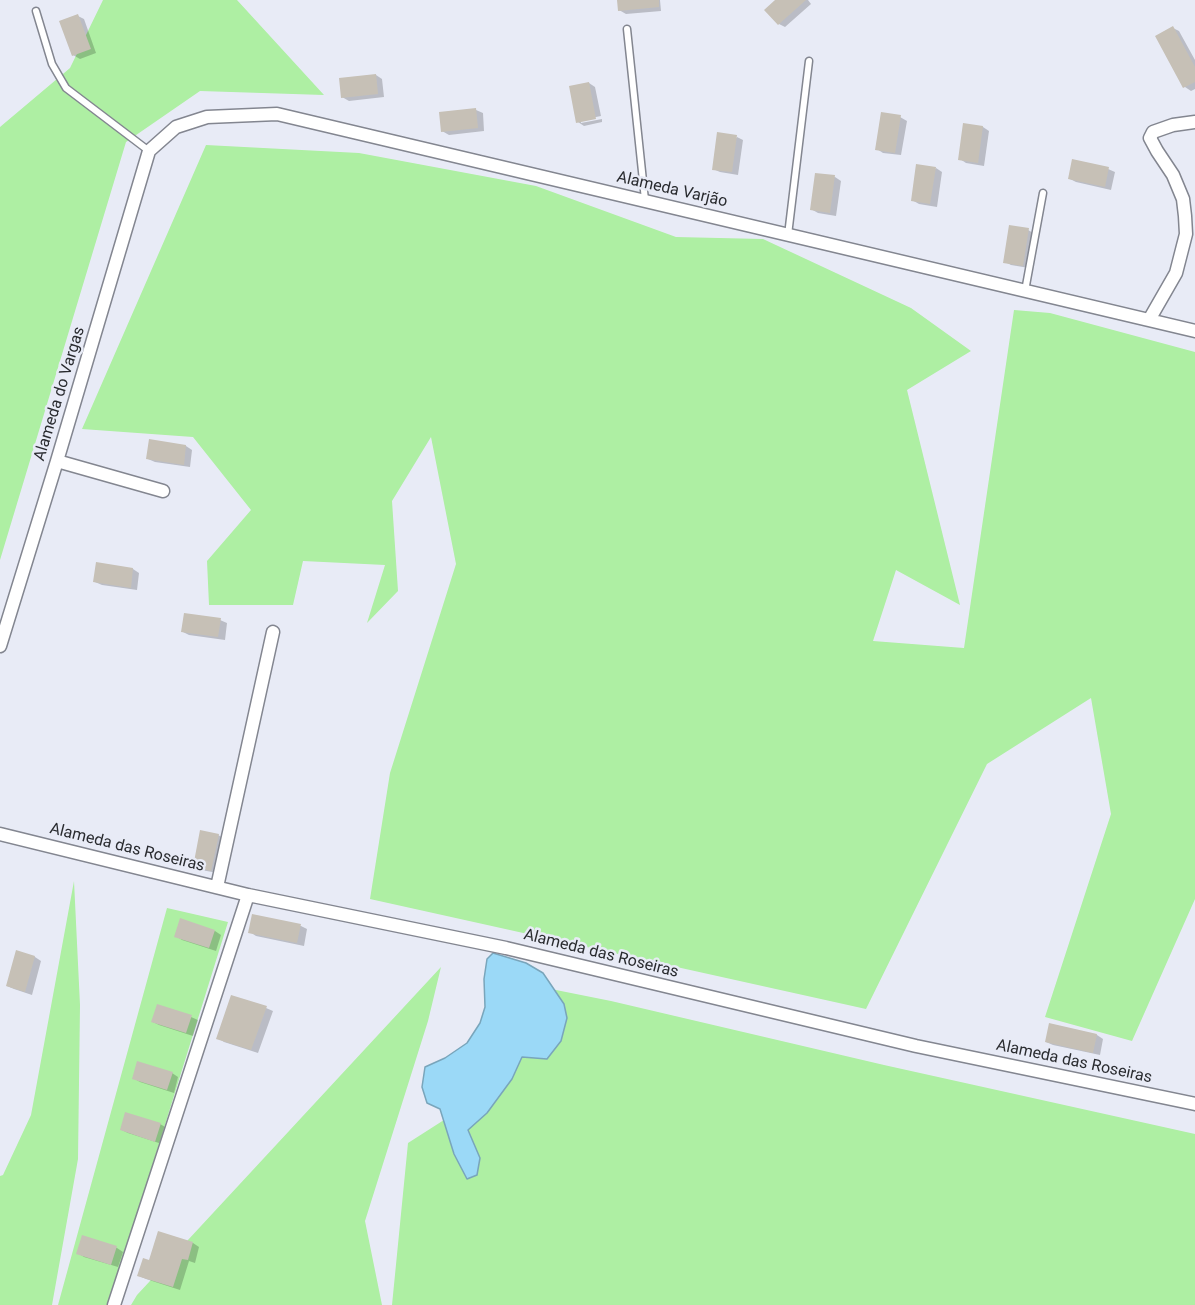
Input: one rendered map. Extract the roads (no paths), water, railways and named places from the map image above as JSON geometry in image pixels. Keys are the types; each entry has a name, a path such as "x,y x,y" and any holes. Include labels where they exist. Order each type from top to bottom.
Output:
{"street":[{"name":"Alameda Varjão","path":"149,152 176,127 207,117 277,114 1195,331"},
{"path":"1149,320 1176,273 1186,234 1183,199 1173,175 1150,138 1153,132 1173,124 1195,122"},
{"name":"Alameda do Vargas","path":"0,646 149,152"},
{"path":"57,461 163,491"},
{"path":"217,887 273,632"},
{"name":"Alameda das Roseiras","path":"0,834 248,895 506,948 916,1046 1195,1104"},
{"path":"114,1305 248,895"}],"lane":[{"path":"36,11 52,64 66,88 149,152"},
{"path":"627,29 645,201"},
{"path":"788,235 809,61"},
{"path":"1025,291 1043,193"}],"water":[{"path":"493,953 526,963 543,973 564,1004 567,1018 561,1041 547,1059 522,1057 512,1079 487,1113 468,1130 480,1158 477,1175 467,1179 454,1154 440,1109 427,1103 422,1087 425,1067 445,1058 467,1043 480,1023 485,1007 484,979 487,959"}]}
